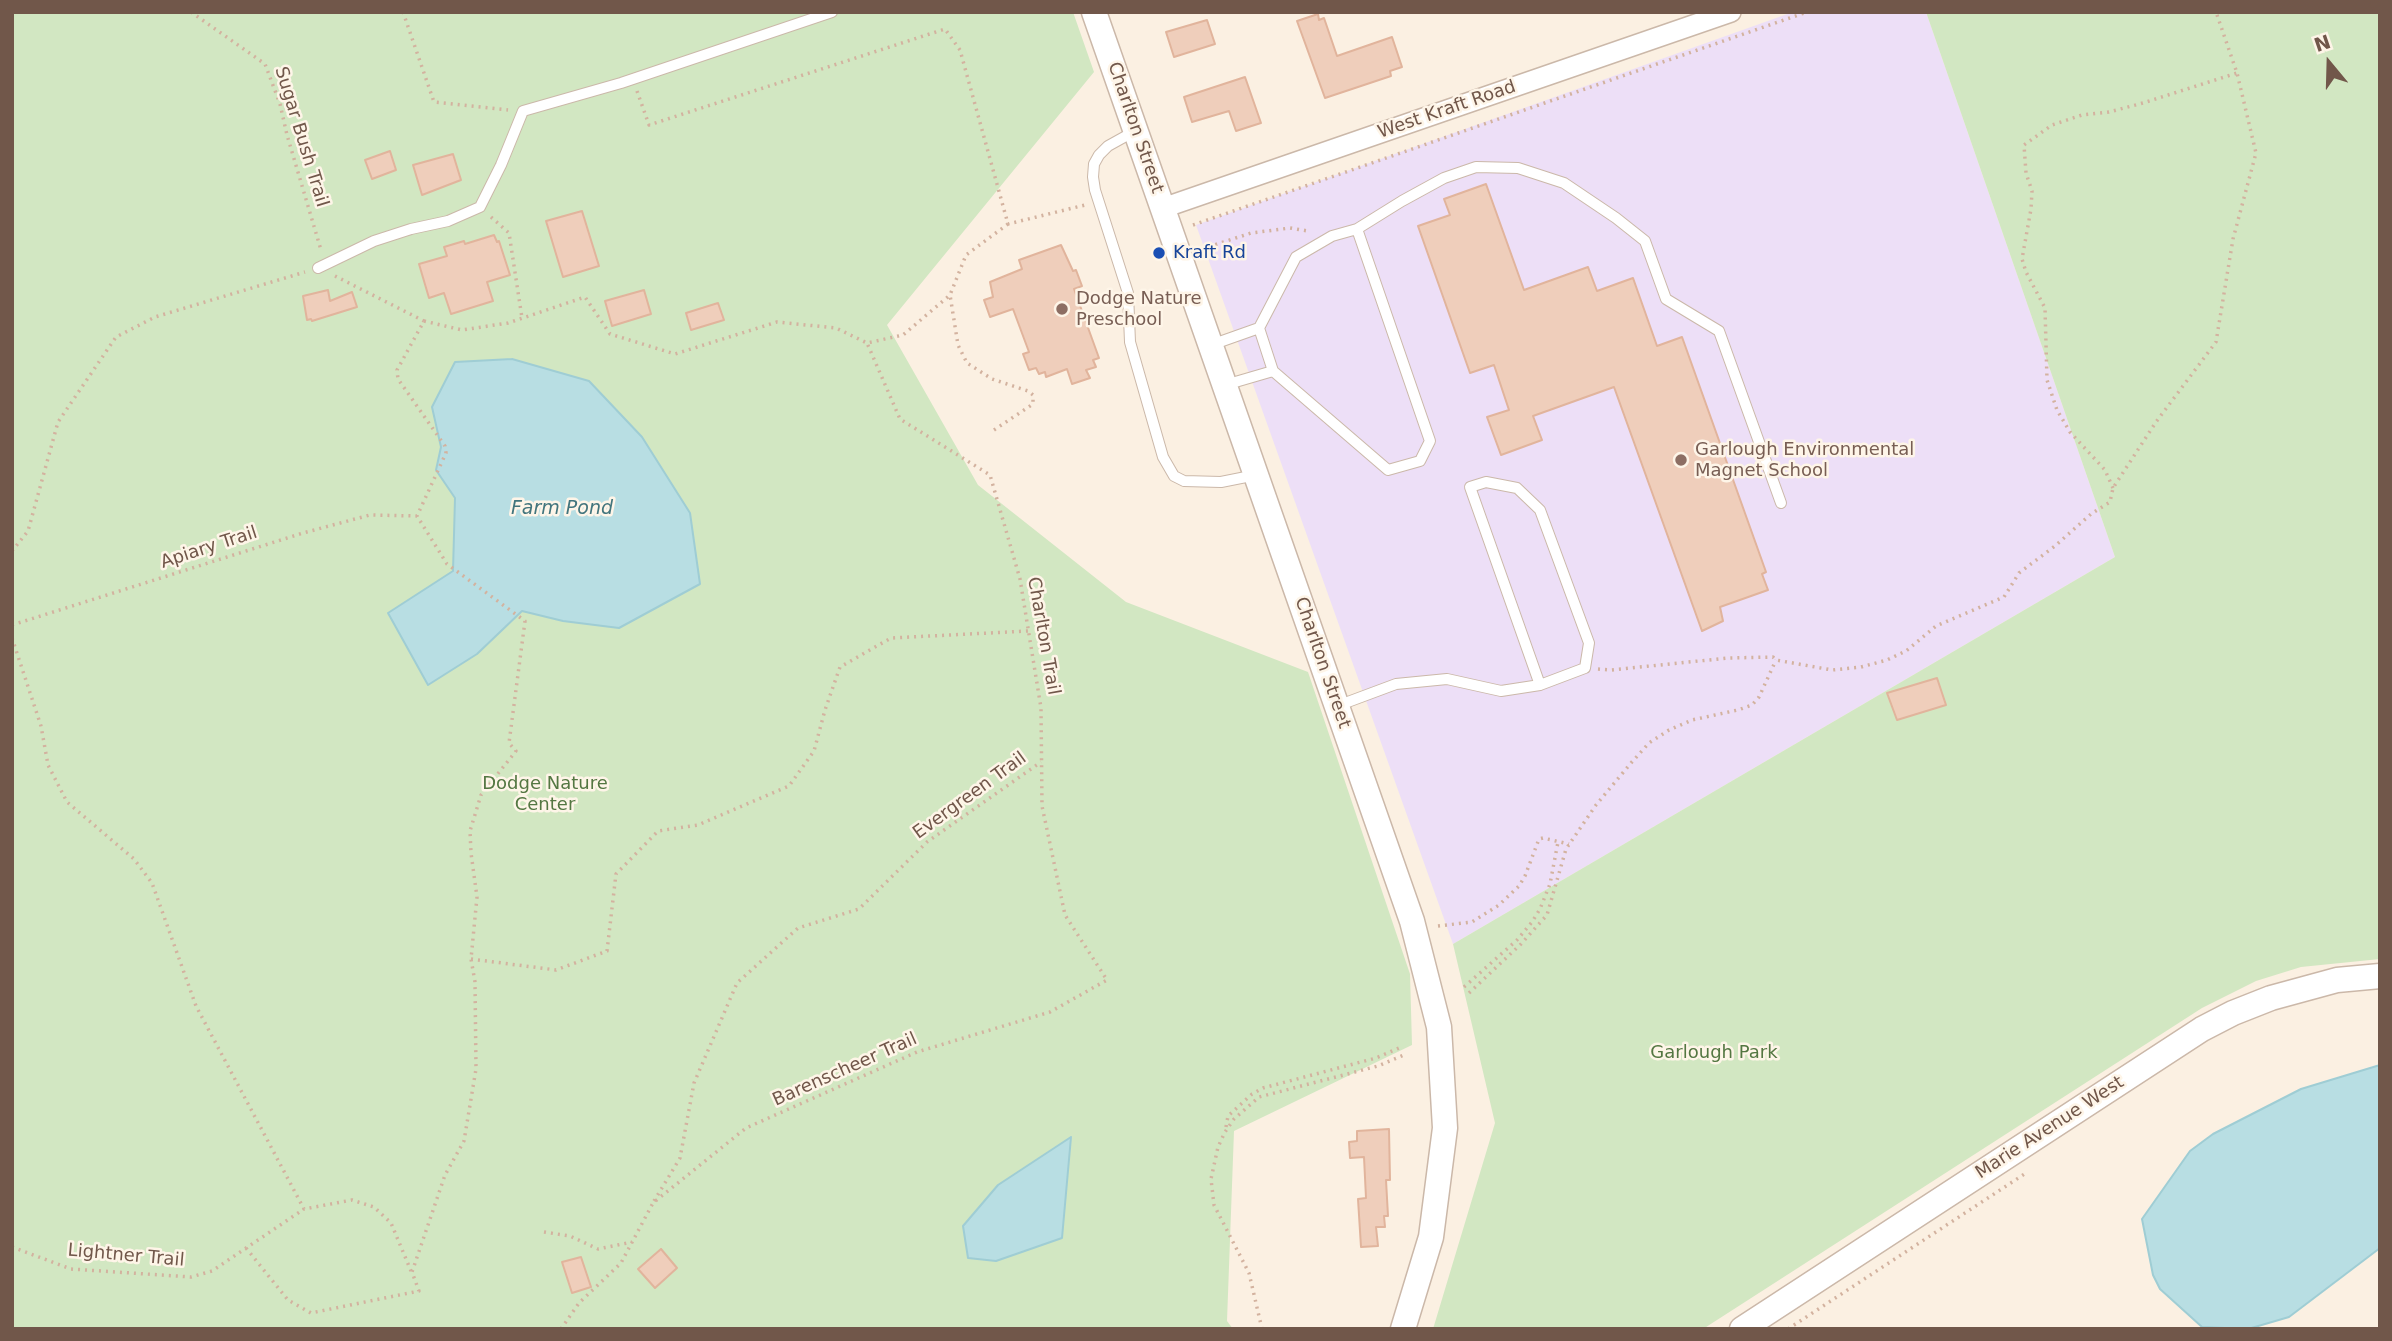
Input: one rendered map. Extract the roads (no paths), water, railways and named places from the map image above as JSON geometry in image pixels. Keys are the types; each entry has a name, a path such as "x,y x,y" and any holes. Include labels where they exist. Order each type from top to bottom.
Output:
{"street":[{"name":"Charlton Street","path":"1094,12 1412,922 1438,1027 1445,1128 1431,1237 1404,1329"},
{"name":"West Kraft Road","path":"1163,208 1731,12"},
{"name":"Marie Avenue West","path":"1742,1329 2202,1029 2232,1013 2271,998 2337,980 2380,976"}],"lane":[{"path":"322,266 374,241 448,221 480,207 502,165 523,111 634,79 802,17 832,12"},
{"path":"1136,131 1108,146 1098,155 1093,177 1098,202 1128,293 1130,342 1163,457 1174,476 1184,481 1221,482 1256,475"},
{"path":"1210,345 1259,328 1296,257 1332,236 1357,229 1444,178 1476,167 1518,168 1563,183 1645,241 1666,299 1719,331 1781,503"},
{"path":"1259,328 1273,371 1388,470 1420,461 1430,442 1357,229"},
{"path":"1225,385 1273,371"},
{"path":"1337,706 1396,684 1447,679 1501,691 1540,685 1585,668 1588,643 1540,510 1517,488 1486,482 1470,487 1540,685"}],"water":[{"name":"Farm Pond","path":"512,359 589,381 642,437 690,513 700,584 619,628 563,621 522,611 477,654 428,685 388,613 453,571 455,498 436,470 441,447 432,407 455,362"},
{"path":"2380,1065 2380,1248 2289,1317 2248,1329 2202,1327 2160,1289 2153,1275 2142,1219 2190,1151 2213,1134 2301,1089"},
{"path":"1071,1137 1062,1238 996,1261 968,1258 963,1226 998,1185"}],"place":[{"name":"Kraft Rd","path":"1159,253"},
{"name":"Dodge Nature Preschool","path":"1062,309"},
{"name":"Garlough Environmental Magnet School","path":"1681,460"}],"park label":[{"name":"Dodge Nature Center","path":"545,794"},
{"name":"Garlough Park","path":"1714,1053"}]}
